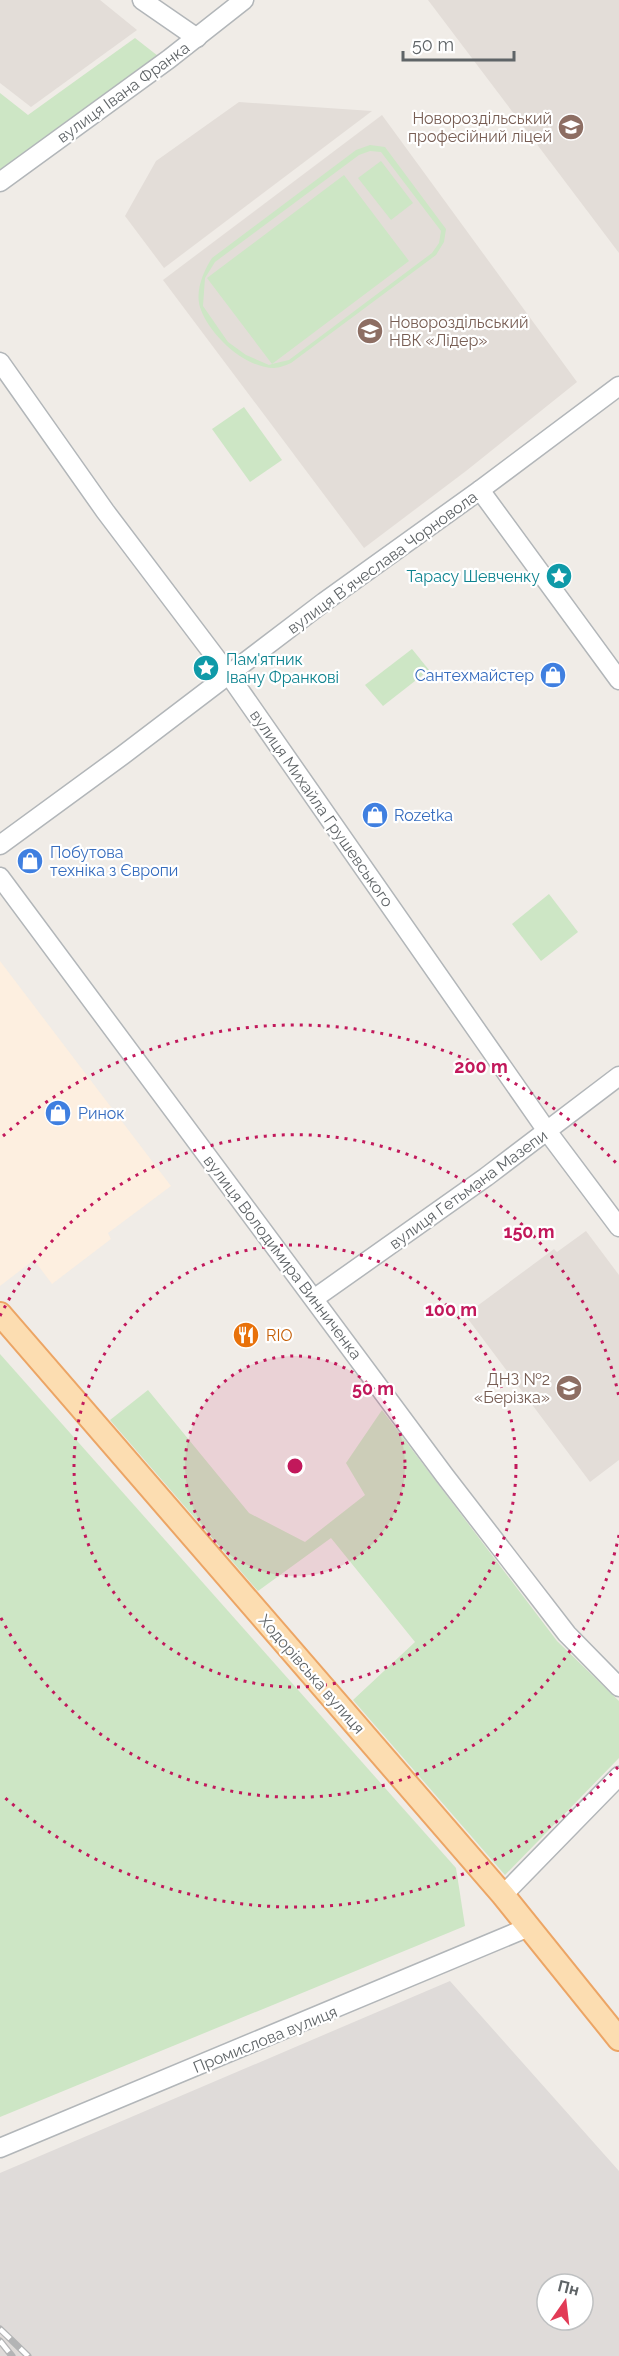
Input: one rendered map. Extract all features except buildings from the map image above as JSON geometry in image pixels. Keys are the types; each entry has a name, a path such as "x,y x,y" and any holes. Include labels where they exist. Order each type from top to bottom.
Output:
{"main road":[{"name":"Ходорівська вулиця","path":"0,1314 503,1895 619,2039"}],"street":[{"path":"142,0 197,38"},
{"name":"вулиця Івана Франка","path":"0,182 197,38 244,0"},
{"name":"вулиця Михайла Грушевського","path":"0,362 105,511 229,675 547,1131 619,1227"},
{"name":"вулиця Вʼячеслава Чорновола","path":"0,845 324,602 619,386"},
{"path":"480,490 619,680"},
{"name":"вулиця Володимира Винниченка","path":"0,877 445,1476 567,1634 619,1687"},
{"name":"вулиця Гетьмана Мазепи","path":"315,1298 486,1177 619,1076"},
{"path":"503,1895 619,1776"},
{"name":"Промислова вулиця","path":"0,2148 529,1928"}],"shaded area":[{"path":"0,0 100,0 137,30 31,107 0,83"},
{"name":"Новороздільський професійний ліцей","path":"428,0 619,0 619,253"},
{"path":"239,102 372,111 164,268 125,216 156,161"},
{"name":"Новороздільський НВК «Лідер»","path":"382,115 577,382 466,471 364,548 163,280"},
{"name":"Ринок","path":"0,961 171,1186 108,1233 111,1239 52,1284 34,1260 0,1286"},
{"name":"ДНЗ №2 «Берізка»","path":"586,1231 619,1275 619,1460 590,1482 465,1315 554,1249 557,1252"},
{"path":"450,1981 619,2171 619,2356 0,2356 0,2173"}],"green space":[{"path":"135,38 158,56 0,173 0,93 28,115"},
{"path":"370,145 385,147 446,229 444,242 436,255 291,363 274,368 252,363 230,349 221,340 201,310 198,297 200,283 206,270 212,258 356,150","holes":["370,151 381,152 441,231 439,243 432,253 289,360 269,365 246,355 228,342 203,306 205,278 215,262 359,155"]},
{"path":"381,161 413,203 391,220 358,178"},
{"path":"344,175 409,261 272,364 207,278"},
{"path":"244,407 282,460 250,482 212,429"},
{"path":"412,649 429,670 383,706 365,685"},
{"path":"549,894 578,932 541,961 512,924"},
{"path":"0,1354 456,1868 465,1926 0,2117"},
{"path":"148,1390 249,1513 305,1542 365,1495 346,1463 382,1410 557,1641 619,1701 619,1758 505,1875 353,1700 415,1642 331,1538 258,1591 110,1420"}],"railway":[{"path":"0,2329 28,2356"},
{"path":"0,2341 12,2356"}],"place":[{"name":"Новороздільський професійний ліцей","path":"571,127"},
{"name":"Новороздільський НВК «Лідер»","path":"370,331"},
{"name":"Тарасу Шевченку","path":"559,576"},
{"name":"Пам'ятник Івану Франкові","path":"206,668"},
{"name":"Сантехмайстер","path":"553,675"},
{"name":"Rozetka","path":"375,815"},
{"name":"Побутова техніка з Європи","path":"30,861"},
{"name":"Ринок","path":"58,1113"},
{"name":"RIO","path":"246,1335"},
{"name":"ДНЗ №2 «Берізка»","path":"569,1388"}]}
